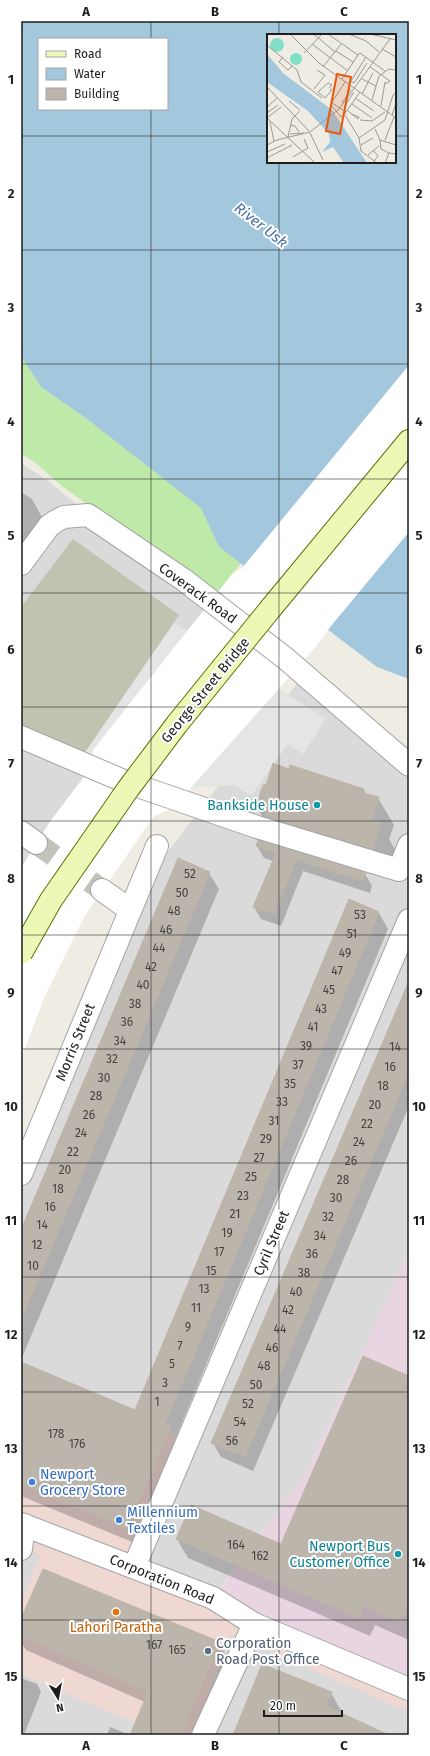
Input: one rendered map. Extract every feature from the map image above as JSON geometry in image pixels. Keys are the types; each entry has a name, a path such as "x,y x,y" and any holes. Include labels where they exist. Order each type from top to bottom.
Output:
{"main road":[{"name":"George Street Bridge","path":"21,953 51,900 128,789 215,676 409,441"}],"street":[{"name":"Coverack Road","path":"21,564 49,526 56,520 64,517 88,515 184,580 278,653 409,765"},
{"path":"21,737 126,782 257,827 399,870 409,845"},
{"name":"Morris Street","path":"21,1174 156,846"},
{"path":"102,890 130,910"},
{"name":"Cyril Street","path":"134,1566 409,920"},
{"path":"21,1549 22,1525"},
{"name":"Corporation Road","path":"22,1525 134,1566 213,1598 254,1624 409,1689"},
{"path":"203,1735 254,1624"}],"shaded area":[{"path":"21,463 48,481 244,641 21,953"},
{"path":"73,539 179,615 84,754 21,727 21,607"},
{"path":"174,623 326,719 303,754 288,744 251,796 234,785 195,787 130,773 84,754"},
{"path":"305,673 409,748 409,1252 303,1478 213,1597 409,1689 409,1735 21,1735 21,1165 163,858"},
{"path":"409,1252 409,1689 213,1598 303,1478"},
{"path":"21,1366 119,1412 180,1437 128,1551 409,1672 409,1712 231,1634 192,1735 163,1735 21,1674 21,1602 41,1556 21,1547"}],"green space":[{"path":"21,356 41,387 87,419 202,508 219,547 241,563 209,603 104,516 63,487 37,464 21,453"}],"water":[{"name":"River Usk","path":"21,21 409,21 409,679 377,667 219,547 201,508 87,419 41,387 21,356"}],"pier":[{"path":"409,365 409,532 331,626 314,649 173,808 154,816 84,917 44,998 21,1059 21,868 49,823 92,766 93,750 232,574 242,568"}],"building":[{"name":"Bankside House","path":"273,763 289,769 290,765 364,789 363,793 379,797 372,820 381,823 373,849 265,816 267,811 256,807 263,785 266,785"},
{"path":"258,840 366,873 363,881 296,859 274,914 253,907 276,853 256,846"},
{"path":"178,858 210,872 21,1320 21,1230"},
{"path":"349,899 379,912 165,1424 171,1426 127,1528 21,1484 21,1362 135,1410"},
{"path":"409,981 409,1072 245,1457 211,1443"},
{"path":"363,1356 409,1376 409,1603 400,1622 364,1606 359,1618 176,1539 191,1505 281,1544"},
{"path":"43,1569 220,1642 180,1735 130,1735 148,1692 21,1636 21,1619"},
{"path":"262,1664 332,1692 326,1706 389,1735 233,1735"}],"tunnel":[{"path":"36,843 102,890"}],"place":[{"name":"Bankside House","path":"317,805"},
{"name":"Newport Grocery Store","path":"32,1482"},
{"name":"Millennium Textiles","path":"119,1520"},
{"name":"Newport Bus Customer Office","path":"398,1554"},
{"name":"Lahori Paratha","path":"116,1612"},
{"name":"Corporation Road Post Office","path":"208,1651"}]}
